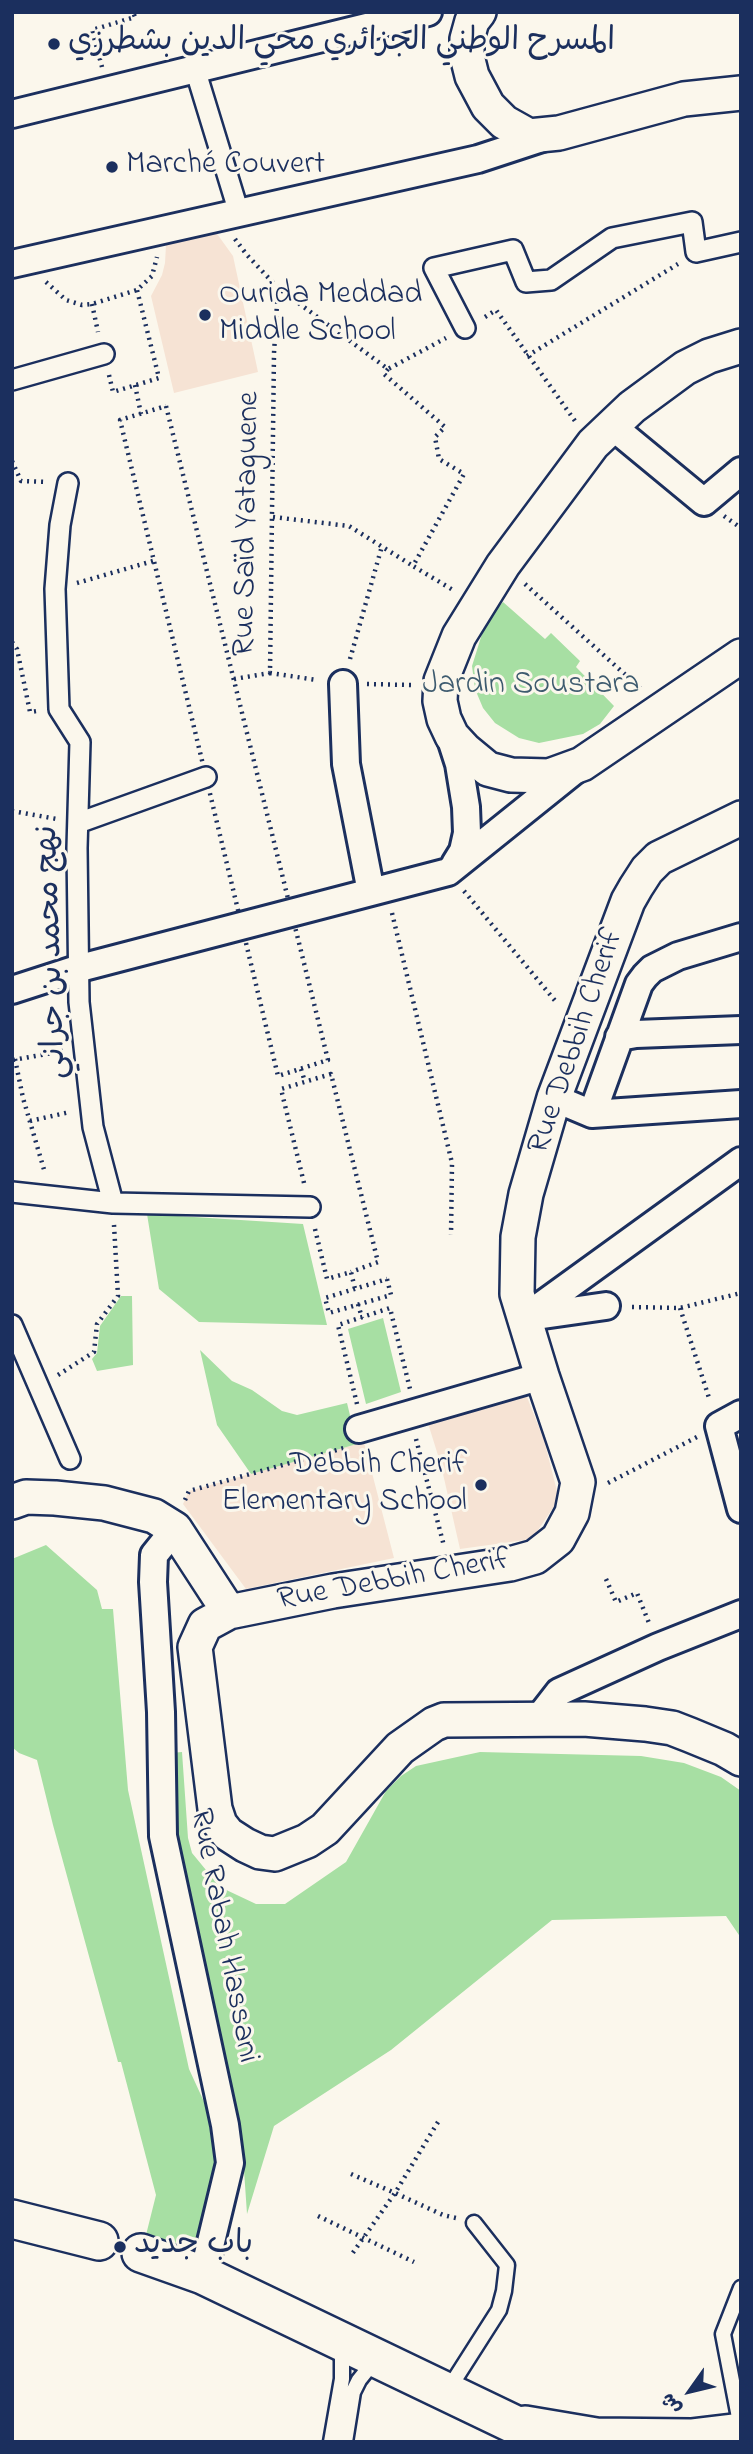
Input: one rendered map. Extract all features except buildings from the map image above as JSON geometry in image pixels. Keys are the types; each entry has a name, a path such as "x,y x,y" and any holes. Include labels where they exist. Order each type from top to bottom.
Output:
{"main road":[{"path":"12,2219 99,2241"},
{"path":"141,2253 203,2275 551,2442"},
{"path":"510,2422 596,2437 691,2438 741,2430"}],"street":[{"path":"12,114 428,12"},
{"path":"479,12 469,29 467,56 472,76 488,106 504,122 529,136 559,133"},
{"path":"195,69 229,215"},
{"path":"24,262 478,159 559,133 684,99 741,93"},
{"path":"465,328 434,268 513,250 526,282 551,280 611,238 692,222 696,253 741,242"},
{"path":"450,870 463,850 467,833 466,807 459,764 440,701 441,686 459,636 503,565 602,435 639,402 685,368 709,356 741,346"},
{"path":"12,380 104,354"},
{"path":"602,435 704,502 741,471"},
{"path":"59,709 55,589 60,526 68,483"},
{"path":"12,990 80,968 450,870 582,765 741,656"},
{"path":"343,684 346,764 379,890"},
{"name":"نهج محمد بن جراني","path":"59,709 80,742 79,1002 93,1127 113,1203"},
{"path":"444,719 452,736 488,769 511,775 548,776 582,765"},
{"path":"78,822 206,777"},
{"name":"Rue Debbih Cherif","path":"741,818 659,858 647,870 628,901 554,1098 526,1194 518,1237 517,1294 578,1482 572,1513 558,1539 535,1557 510,1564 333,1591 229,1612 205,1625 198,1637 195,1659 215,1809 220,1824 237,1840 260,1852 275,1854 307,1841 325,1829 400,1748 434,1724 453,1718 584,1719 645,1724 672,1728 724,1749 741,1759"},
{"path":"592,1114 639,984 652,969 678,956 741,937"},
{"path":"619,1037 741,1030"},
{"path":"554,1098 592,1114 741,1104"},
{"path":"524,1318 741,1161"},
{"path":"12,1192 113,1203 310,1207"},
{"path":"524,1318 606,1306"},
{"path":"12,1325 71,1459"},
{"path":"358,1437 409,1415 542,1376"},
{"path":"730,1420 741,1509"},
{"path":"12,1502 36,1497 104,1503 154,1516 175,1529 229,1612"},
{"name":"Rue Rabah Hassani","path":"175,1529 154,1555 163,1836 223,2112 230,2163 203,2275"},
{"path":"538,1719 559,1692 658,1647 741,1614"}],"lane":[{"path":"447,2392 499,2310 505,2291 507,2265 474,2222"},
{"path":"741,2288 723,2334 741,2430"},
{"path":"331,2442 344,2360 341,2341"},
{"path":"345,2442 353,2392 359,2380 378,2358"}],"path":[{"path":"108,92 92,30 135,18 133,12"},
{"path":"229,215 247,255 278,288 388,369"},
{"path":"527,356 696,253"},
{"path":"24,262 66,300 82,305 136,290 159,378 113,392"},
{"name":"Rue Saïd Yataguene","path":"278,288 274,353 270,673 343,684 441,686"},
{"path":"413,566 464,474 439,458 435,437 444,427 384,374 388,369 496,310 527,356 602,435"},
{"path":"135,385 141,414"},
{"path":"201,757 120,420 166,407 328,1060 278,1076 214,811"},
{"path":"12,461 21,481 68,483"},
{"path":"273,517 349,526 478,605"},
{"path":"343,684 382,546"},
{"path":"55,589 153,561"},
{"path":"503,565 664,709"},
{"path":"12,642 17,649 30,712 59,709"},
{"path":"234,679 270,673"},
{"path":"12,811 78,822"},
{"path":"450,870 580,1030"},
{"path":"379,890 452,1163 451,1235"},
{"path":"52,1197 13,1060 84,1048"},
{"path":"301,1069 305,1082"},
{"path":"331,1074 378,1262 327,1279 281,1089 305,1082 331,1074"},
{"path":"30,1121 90,1108"},
{"path":"39,1386 94,1352 97,1324 118,1296 113,1203"},
{"path":"351,1272 355,1289"},
{"path":"387,1279 391,1295 329,1313 325,1298 355,1289 387,1279"},
{"path":"606,1306 680,1308 741,1293"},
{"path":"358,1304 362,1318"},
{"path":"355,1394 338,1325 390,1308 407,1376"},
{"path":"574,1501 730,1420 680,1308"},
{"path":"409,1415 437,1522"},
{"path":"189,1492 358,1437"},
{"path":"606,1579 616,1602 636,1593 658,1647"},
{"path":"352,2254 395,2193 438,2122"},
{"path":"351,2174 443,2215"},
{"path":"318,2216 414,2262"}],"shaded area":[{"path":"215,231 233,256 258,372 174,393 151,296 162,275 166,245"},
{"path":"525,1392 544,1440 559,1499 532,1539 460,1549 441,1465 427,1420"},
{"path":"364,1442 394,1558 246,1589 183,1504 189,1491"}],"green space":[{"name":"Jardin Soustara","path":"503,602 545,639 551,633 580,661 576,667 614,706 600,724 583,734 539,743 519,738 495,723 483,708 475,689 472,666 486,621"},
{"path":"147,1214 303,1224 327,1325 199,1322 159,1289"},
{"path":"121,1296 132,1296 133,1365 97,1371 92,1359 97,1353 100,1326"},
{"path":"383,1318 401,1392 366,1404 348,1329"},
{"path":"200,1350 232,1381 252,1390 282,1411 297,1415 347,1403 357,1444 251,1474 217,1425"},
{"path":"46,1545 97,1590 102,1609 113,1609 128,1790 189,2069 217,2130 217,2157 210,2202 197,2250 146,2235 156,2195 121,2062 118,2062 37,1760 12,1747 12,1559"},
{"path":"182,1752 188,1838 192,1853 220,1887 256,1904 285,1904 346,1862 386,1791 416,1766 480,1752 641,1756 684,1763 721,1777 741,1791 741,1938 726,1916 552,1920 391,2050 274,2126 247,2214 242,2141 187,1914 172,1835 171,1753"}],"place":[{"name":"المسرح الوطني الجزائري محي الدين بشطرزي","path":"54,44"},
{"name":"Marché Couvert","path":"112,167"},
{"name":"Ourida Meddad Middle School","path":"205,315"},
{"name":"Debbih Cherif Elementary School","path":"481,1485"},
{"name":"باب جديد","path":"120,2247"}]}
